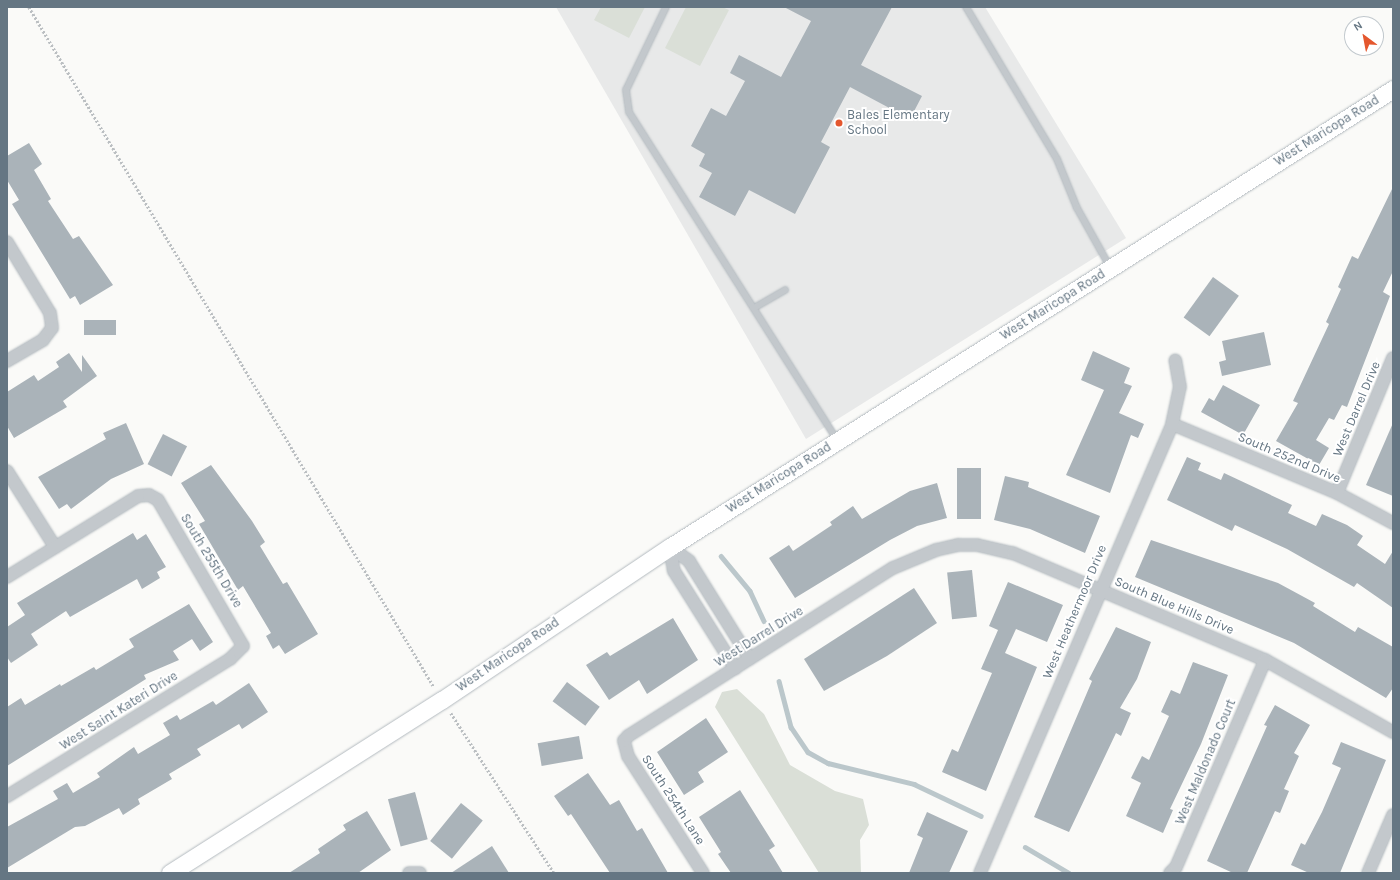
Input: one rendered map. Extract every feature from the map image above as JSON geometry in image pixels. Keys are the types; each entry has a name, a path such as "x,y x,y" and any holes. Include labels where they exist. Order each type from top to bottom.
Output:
{"street":[{"name":"West Maricopa Road","path":"170,873 442,700 670,547 1393,89"},
{"path":"7,242 50,313 52,328 42,340 7,361"},
{"name":"West Darrel Drive","path":"1337,493 1393,358"},
{"name":"West Heathermoor Drive","path":"980,873 1099,590 1172,424 1180,387 1175,360"},
{"name":"South 252nd Drive","path":"1172,424 1337,493 1393,522"},
{"path":"7,471 55,547 7,577"},
{"name":"South 255th Drive","path":"55,547 138,496 150,495 158,500 243,646"},
{"name":"South Blue Hills Drive","path":"910,559 936,550 977,545 1013,553 1265,660 1393,732"},
{"path":"670,547 689,561 750,659"},
{"path":"670,547 674,571 735,668"},
{"name":"West Darrel Drive","path":"624,741 634,731 910,559"},
{"name":"West Saint Kateri Drive","path":"7,796 230,659 243,646"},
{"name":"West Maldonado Court","path":"1170,873 1176,867 1265,660"},
{"name":"South 254th Lane","path":"624,741 628,756 703,873"},
{"path":"1368,873 1393,815"}],"lane":[{"path":"666,7 626,90 629,112 838,441"},
{"path":"966,7 1057,159 1077,208 1111,269"},
{"path":"754,308 784,290"}],"path":[{"path":"29,7 442,700 554,873"}],"shaded area":[{"name":"Bales Elementary School","path":"556,7 985,7 1126,238 806,439"},
{"path":"601,7 645,7 629,38 594,20"},
{"path":"686,7 722,7 729,10 700,66 665,48"},
{"path":"737,689 764,714 790,765 835,791 863,799 869,825 860,840 861,873 819,873 715,707 722,692"}],"building":[{"path":"784,7 892,7 861,65 922,96 910,119 850,87 821,142 830,147 795,214 749,190 735,216 699,197 712,173 699,166 705,154 691,146 711,108 726,116 745,81 730,73 739,55 781,77 811,21"},
{"path":"29,143 42,164 34,170 51,199 48,201 73,239 79,236 113,285 80,305 75,296 70,299 12,204 19,200 7,180 7,156"},
{"path":"1393,187 1393,271 1383,292 1390,296 1347,407 1342,405 1334,420 1329,418 1316,440 1329,448 1319,465 1276,441 1298,403 1293,401 1329,324 1326,322 1341,289 1338,287 1352,256 1358,259"},
{"path":"1213,277 1239,296 1209,336 1184,317"},
{"path":"84,320 116,320 116,335 84,335"},
{"path":"1264,332 1271,365 1222,376 1219,362 1226,360 1222,341"},
{"path":"1093,351 1130,368 1124,383 1132,386 1119,413 1144,424 1138,438 1131,435 1110,493 1066,475 1104,390 1081,380"},
{"path":"69,353 82,372 82,355 97,376 63,401 67,407 14,438 7,426 7,392 34,375 38,381 59,367 56,362"},
{"path":"1223,385 1260,405 1243,435 1201,412 1209,398 1214,401"},
{"path":"126,423 144,464 111,479 71,509 67,504 59,509 38,477 106,439 103,433"},
{"path":"1393,423 1393,496 1366,485"},
{"path":"163,434 187,446 172,477 148,464"},
{"path":"1187,457 1201,463 1198,470 1221,480 1224,473 1292,505 1288,513 1316,526 1322,514 1347,525 1363,536 1357,545 1385,564 1393,551 1393,608 1357,583 1354,587 1287,549 1235,525 1232,531 1167,500"},
{"path":"211,465 252,521 265,542 260,546 283,584 287,582 318,634 285,654 279,645 273,649 266,636 271,633 243,586 238,590 199,524 205,521 181,483"},
{"path":"957,468 981,468 981,519 957,519"},
{"path":"1005,476 1029,482 1028,487 1100,516 1085,553 1030,529 994,520"},
{"path":"937,483 947,518 917,526 890,540 795,598 769,558 789,545 793,551 832,525 830,522 853,506 862,519 910,491"},
{"path":"133,533 137,540 146,534 166,567 157,572 160,578 142,589 137,579 70,617 66,611 31,634 38,645 11,663 7,657 7,627 25,615 17,603"},
{"path":"1151,540 1278,583 1315,603 1313,606 1355,632 1358,627 1393,647 1393,688 1386,698 1294,643 1135,577"},
{"path":"972,570 977,617 952,619 947,573"},
{"path":"1008,582 1063,605 1047,642 1016,629 1005,653 1037,667 986,791 942,772 952,749 958,752 992,673 981,669 998,630 989,626"},
{"path":"914,588 937,623 887,656 824,691 804,659"},
{"path":"189,604 213,642 200,651 192,639 173,651 179,660 144,675 146,679 7,766 7,707 21,698 25,705 60,684 61,686 94,667 96,670 134,647 129,639"},
{"path":"673,618 698,660 647,694 639,680 609,700 586,665 607,652 610,656"},
{"path":"1116,627 1151,642 1137,679 1120,708 1131,713 1121,736 1116,733 1069,832 1034,817 1092,681 1089,679"},
{"path":"1193,662 1228,675 1201,744 1170,809 1173,810 1163,833 1126,816 1141,783 1131,778 1142,756 1149,760 1169,716 1161,712 1171,690 1180,694"},
{"path":"567,682 600,707 585,726 553,701"},
{"path":"249,683 268,712 242,729 239,724 197,749 201,755 169,774 172,779 138,799 140,804 123,815 119,808 85,826 75,827 7,868 7,827 58,799 53,791 67,783 73,793 100,777 97,773 134,747 138,754 170,735 163,723 177,715 180,720 213,701 216,705"},
{"path":"1275,705 1310,725 1294,753 1299,756 1284,789 1289,791 1280,813 1275,811 1247,873 1233,873 1207,861 1267,726 1264,725"},
{"path":"706,718 728,752 698,772 704,782 684,795 657,752"},
{"path":"579,736 583,759 542,766 538,743"},
{"path":"1341,742 1386,760 1340,873 1309,873 1291,865 1301,843 1305,845 1322,812 1341,768 1332,764"},
{"path":"588,773 610,805 619,800 637,831 642,828 668,873 610,873 571,814 568,816 554,796"},
{"path":"740,790 775,846 769,850 783,873 731,873 718,854 721,852 699,817"},
{"path":"415,792 428,839 401,847 388,799"},
{"path":"461,803 483,821 452,859 430,841"},
{"path":"367,811 391,850 358,873 289,873 320,853 318,849 346,830 343,825"},
{"path":"927,812 968,831 949,873 909,873 923,838 917,835"},
{"path":"492,846 509,873 451,873"}],"waterway":[{"path":"721,556 750,591 764,621"},
{"path":"779,681 791,727 808,752 828,763 914,784 981,816"},
{"path":"1025,847 1069,873"}],"place":[{"name":"Bales Elementary School","path":"839,123"}]}
